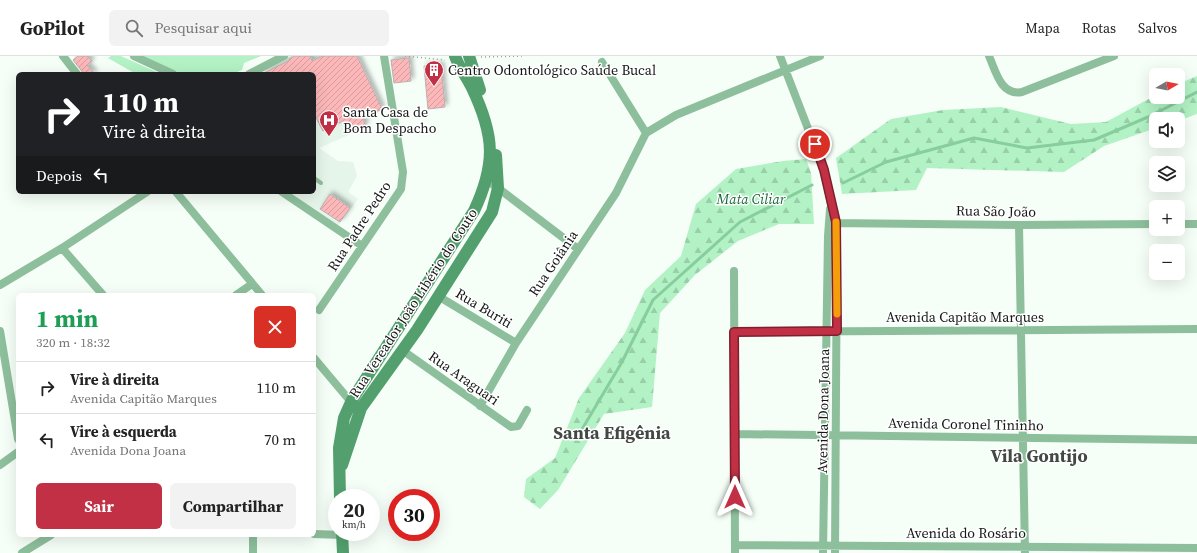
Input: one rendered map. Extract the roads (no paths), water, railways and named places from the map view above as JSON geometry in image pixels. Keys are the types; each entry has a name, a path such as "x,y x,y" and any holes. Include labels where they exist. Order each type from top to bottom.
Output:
{"main road":[{"path":"469,57 484,102 492,146"},
{"path":"456,58 479,102 492,146"},
{"name":"Rua Vereador João Libério do Couto","path":"356,405 474,211 487,182 492,146"},
{"name":"Rua Vereador João Libério do Couto","path":"340,489 340,440 344,418 402,350 485,225 492,212 498,188 492,146"},
{"path":"343,541 344,553"}],"street":[{"path":"63,56 75,72"},
{"path":"134,56 169,72"},
{"path":"253,72 284,56"},
{"name":"Rua Padre Pedro","path":"319,310 401,189 403,181 384,56"},
{"path":"780,56 824,170 831,205 832,222"},
{"path":"602,62 646,133 676,115 820,56"},
{"path":"989,56 1003,86 1014,94 1114,56"},
{"name":"Rua Goiânia","path":"480,406 516,343 616,193 646,133"},
{"path":"487,182 498,188 578,249"},
{"path":"0,285 62,248 144,194"},
{"path":"178,194 260,293"},
{"path":"286,194 362,246"},
{"name":"Rua São João","path":"832,222 1019,225 1149,224"},
{"name":"Avenida Dona Joana","path":"823,549 826,331 832,222"},
{"name":"Avenida Dona Joana","path":"832,222 837,331 835,549"},
{"path":"1185,224 1197,224"},
{"path":"1019,225 1025,550"},
{"path":"62,248 101,293"},
{"path":"734,271 735,549"},
{"path":"239,293 252,284"},
{"name":"Rua Buriti","path":"438,296 516,343"},
{"name":"Avenida Capitão Marques","path":"734,332 1197,329"},
{"path":"0,331 16,427"},
{"name":"Rua Araguari","path":"402,350 511,427 518,426 527,410"},
{"path":"317,368 356,405"},
{"name":"Avenida Coronel Tininho","path":"734,434 1197,440"},
{"path":"0,465 16,453"},
{"path":"316,534 328,534"},
{"path":"22,553 48,537"},
{"path":"253,537 253,553"},
{"name":"Avenida do Rosário","path":"735,549 1025,550 1197,548"}],"lane":[{"path":"316,179 321,183"}],"waterway":[{"path":"843,183 886,162 974,138 1027,148 1094,140 1148,117 1197,92"},
{"path":"578,436 622,362 653,300 740,222 812,185"}],"place":[{"name":"Centro Odontológico Saúde Bucal","path":"434,87"},
{"name":"Santa Casa de Bom Despacho","path":"329,137"}],"district":[{"name":"Santa Efigênia","path":"612,433"},
{"name":"Vila Gontijo","path":"1039,456"}],"park label":[{"name":"Mata Ciliar","path":"751,199"}]}
